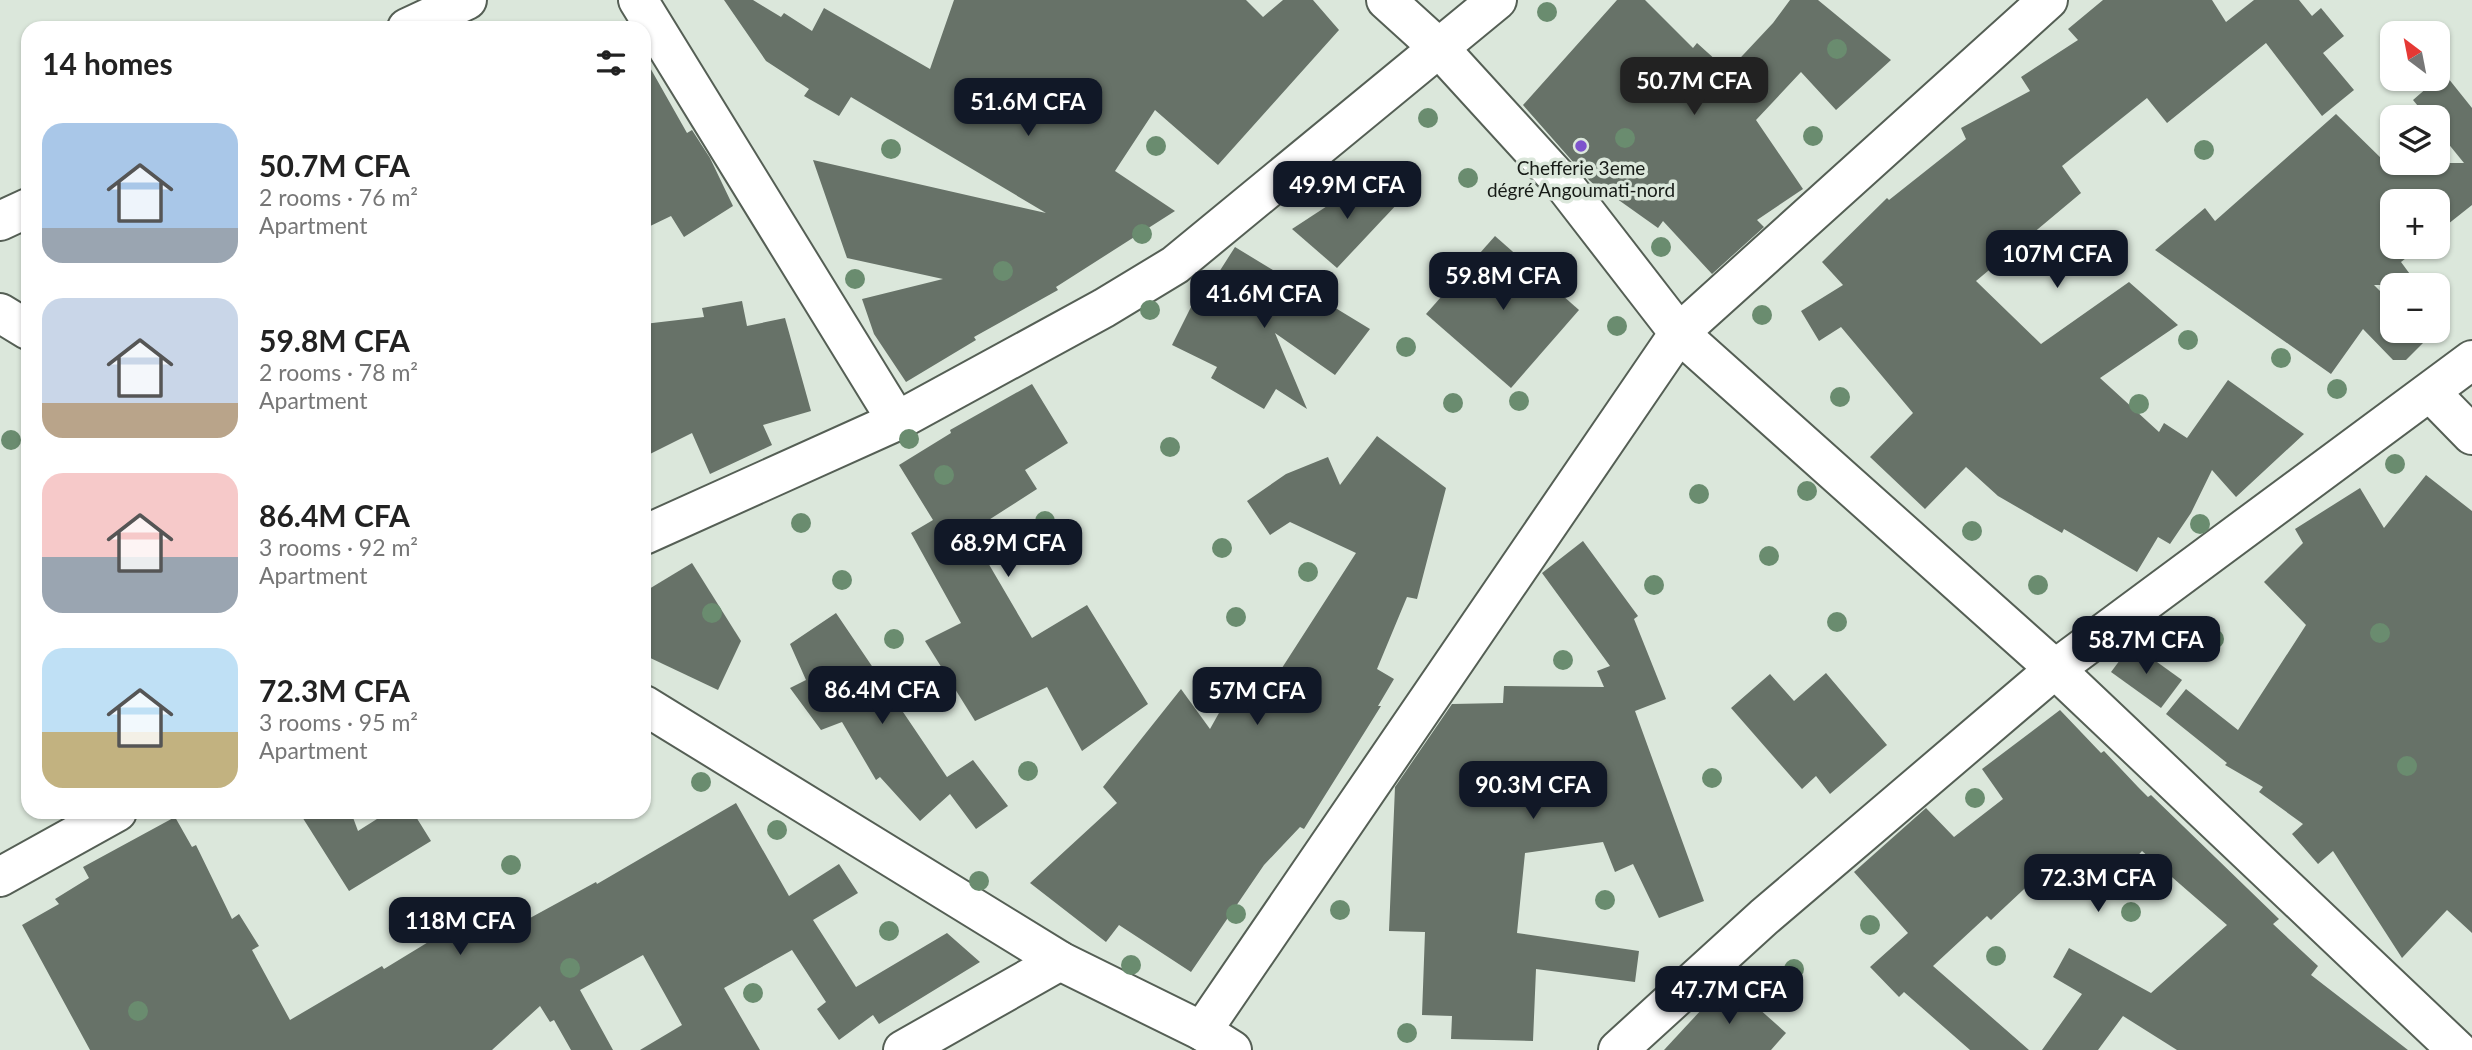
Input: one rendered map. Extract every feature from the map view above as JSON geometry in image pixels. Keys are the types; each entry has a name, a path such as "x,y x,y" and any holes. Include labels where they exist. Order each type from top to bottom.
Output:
{"street":[{"path":"422,21 467,0"},
{"path":"638,0 651,21"},
{"path":"1387,0 1440,50 1566,187 1679,333 2055,669 2457,1050"},
{"path":"651,532 897,421 1104,308 1175,265 1440,50 1497,0"},
{"path":"651,709 1060,961 1217,1040 1679,333 2048,0"},
{"path":"651,21 897,421"},
{"path":"0,221 21,211"},
{"path":"0,313 21,326"},
{"path":"1618,1050 1764,917 2055,669 2472,360"},
{"path":"2430,392 2472,435"},
{"path":"0,877 104,819"},
{"path":"903,1050 1060,961"}],"building":[{"path":"724,0 753,0 781,17 784,13 812,31 824,8 930,69 954,0 1246,0 1263,17 1283,0 1313,0 1339,30 1218,165 1155,110 1115,171 1175,211 1056,287 1058,290 974,337 976,340 906,382 874,334 862,299 943,279 847,258 813,160 1046,213 851,97 839,116 804,96 809,89 766,61"},
{"path":"1617,0 1645,0 1693,48 1697,43 1728,71 1773,23 1790,0 1818,0 1891,60 1836,110 1801,72 1756,120 1803,189 1757,220 1764,227 1712,274 1663,221 1658,228 1613,196 1610,199 1589,180 1523,105"},
{"path":"2103,0 2212,0 2226,22 2254,0 2299,0 2312,16 2321,8 2344,36 2323,53 2354,90 2322,116 2266,43 2167,123 2147,98 2062,166 2081,193 1976,281 2041,344 2129,282 2178,325 2100,378 2159,432 2164,423 2187,438 2228,380 2304,434 2236,497 2212,470 2191,513 2170,544 2158,537 2137,572 2064,529 2062,533 1998,496 1966,467 1925,509 1870,457 1913,413 1841,327 1819,341 1801,311 1843,285 1822,262 1887,198 1889,200 1966,139 1961,128 2030,91 2021,77 2078,40 2068,29"},
{"path":"651,69 687,133 692,130 710,158 733,206 684,237 671,216 651,226"},
{"path":"2450,80 2472,108 2472,205 2450,222 2450,189 2380,189 2380,259 2405,259 2401,262 2409,273 2380,273 2380,285 2374,285 2380,291 2380,343 2423,343 2406,360 2393,360 2363,329 2331,374 2155,250 2205,208 2215,221 2336,114 2380,157 2380,175 2450,175 2450,163 2464,163 2450,146 2450,105 2417,105 2413,100 2423,91 2450,91"},
{"path":"1373,176 1399,202 1337,268 1292,229"},
{"path":"1495,236 1579,310 1511,388 1426,314"},
{"path":"1235,247 1370,329 1335,375 1275,333 1307,409 1276,389 1264,409 1211,378 1217,367 1172,345 1193,303 1198,305"},
{"path":"742,301 747,326 785,318 811,411 763,425 772,445 710,474 692,433 651,454 651,323 704,317 702,308"},
{"path":"1032,384 1068,443 1025,470 1037,489 970,532 1032,638 1087,605 1148,704 1082,751 1047,687 975,721 925,641 961,623 911,533 933,520 899,465 951,433 950,430"},
{"path":"1377,436 1446,488 1417,599 1407,597 1377,669 1394,679 1378,706 1381,706 1304,829 1300,827 1264,865 1191,972 1119,925 1106,942 1030,883 1117,803 1103,787 1181,689 1210,729 1243,670 1271,685 1356,553 1290,522 1270,535 1247,501 1286,474 1328,457 1340,485"},
{"path":"2426,475 2472,511 2472,933 2447,910 2402,958 2333,851 2318,864 2292,834 2303,824 2259,792 2263,787 2225,765 2227,763 2166,714 2186,689 2238,730 2306,625 2264,582 2303,543 2295,529 2360,488 2384,528"},
{"path":"1583,541 1638,616 1634,619 1666,699 1635,711 1704,901 1659,918 1633,864 1615,872 1603,842 1525,853 1517,933 1639,951 1635,982 1536,969 1533,1041 1451,1039 1452,1016 1422,1015 1425,932 1389,931 1395,787 1452,704 1503,703 1504,686 1604,687 1597,671 1610,666 1542,573"},
{"path":"692,563 741,641 718,690 651,658 651,588"},
{"path":"836,613 947,777 973,760 1008,806 976,829 950,794 920,821 880,777 876,780 842,722 821,730 790,688 806,680 790,644"},
{"path":"2132,644 2182,680 2161,708 2111,672"},
{"path":"1826,673 1887,745 1830,794 1816,776 1802,789 1731,708 1770,674 1794,701"},
{"path":"2060,710 2101,753 2104,751 2148,797 2151,795 2279,919 2273,924 2318,966 2311,975 2408,1050 2177,1050 2123,1016 2098,1050 2042,1050 2082,994 2053,977 2069,948 2151,993 2227,925 2142,851 2121,874 2116,869 2082,894 2056,859 1991,920 1987,916 1933,966 2029,1050 1970,1050 1904,992 1899,997 1870,967 1908,933 1854,872 1926,808 1954,837 2003,799 1982,769"},
{"path":"736,803 789,896 839,864 858,893 813,920 856,987 947,933 980,962 879,1024 873,1015 839,1040 817,1009 826,1002 792,950 724,988 760,1050 640,1050 682,1025 643,955 580,990 613,1050 571,1050 554,1020 550,1022 540,1006 492,1050 90,1050 22,925 59,904 55,899 89,878 83,867 171,819 176,819 192,847 196,845 232,919 239,914 259,946 252,950 290,1020 382,966 384,969 471,916 486,942 596,882 597,884"},
{"path":"303,819 354,819 358,831 377,819 417,819 431,841 349,891"},
{"path":"1728,981 1786,1033 1771,1050 1664,1050"}],"place":[{"name":"Chefferie 3eme dégré Angoumati-nord","path":"1581,146"}]}
